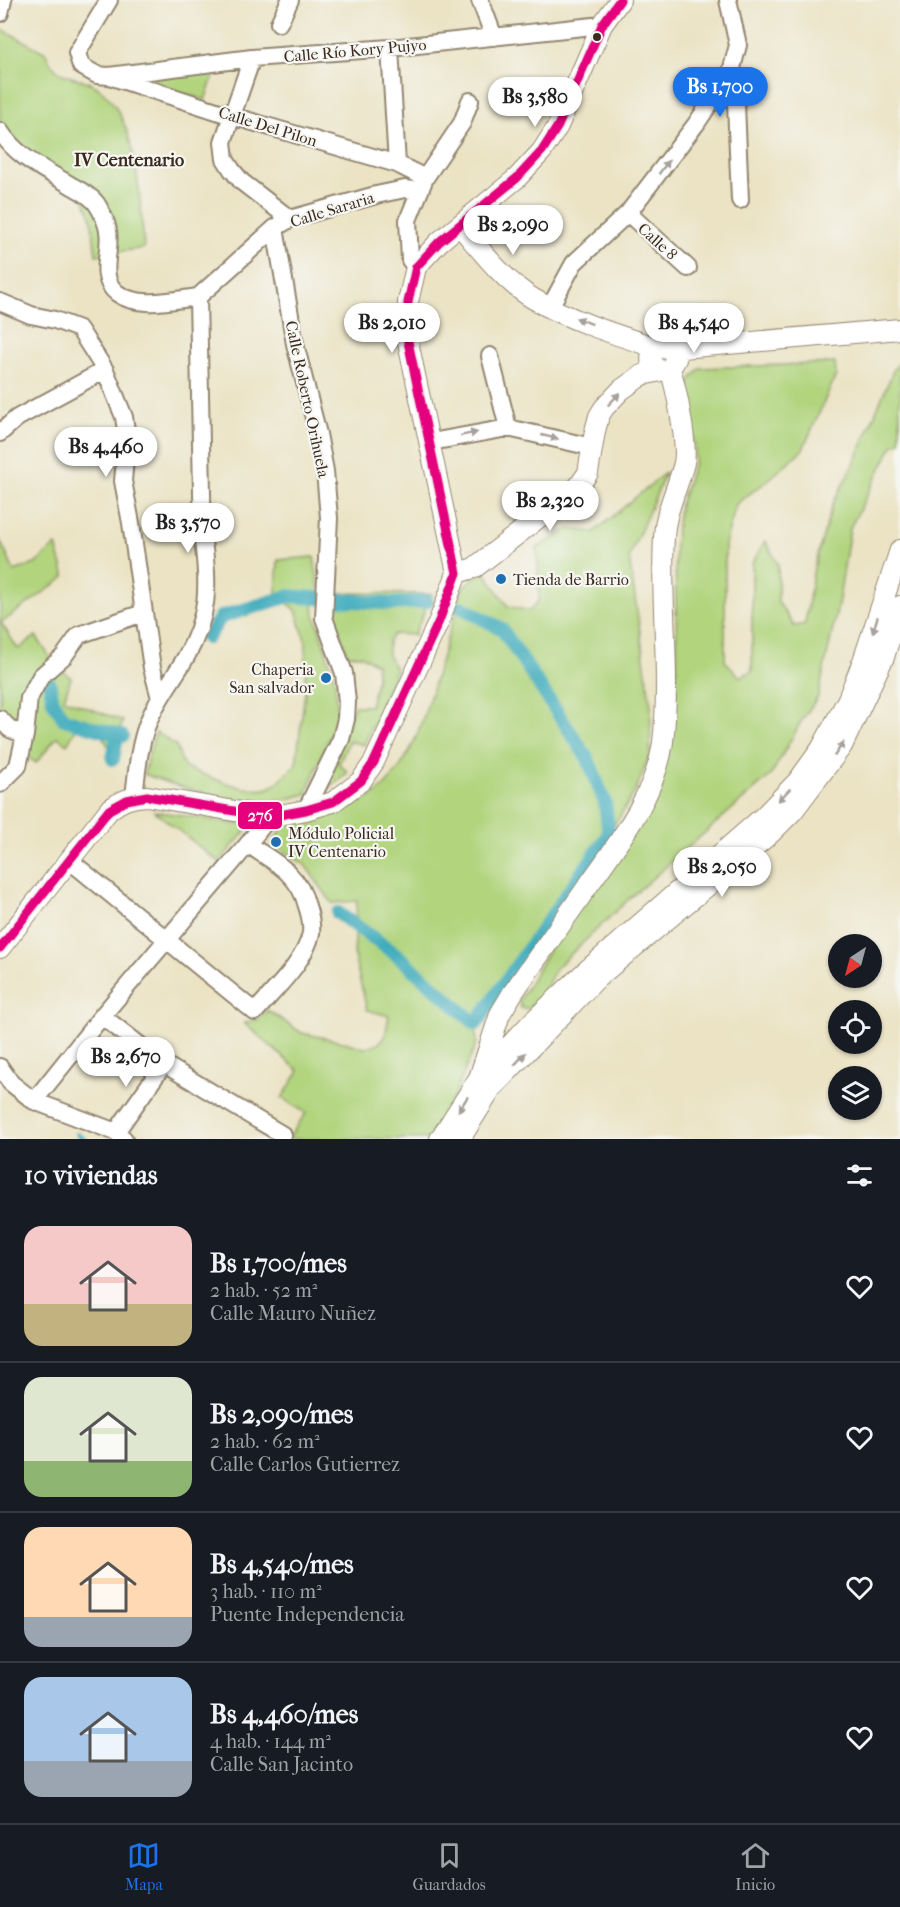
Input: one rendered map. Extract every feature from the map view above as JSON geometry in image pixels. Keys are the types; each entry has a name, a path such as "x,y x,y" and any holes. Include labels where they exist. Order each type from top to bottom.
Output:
{"main road":[{"path":"0,948 109,810 119,801 134,796 147,796 269,817 333,802 351,790 374,762 439,621 457,573 407,337 408,302 416,267 439,242 517,178 542,151 558,126 602,25 620,0"},
{"path":"460,226 487,257 531,297 666,360 675,386 685,449 685,461 670,506 664,536 666,688 663,742 658,765 636,814 500,1014 479,1078"},
{"path":"457,573 474,568 578,487 588,472 599,416 604,408 621,390 666,360 700,353 900,329"},
{"path":"700,353 900,342"},
{"path":"440,1139 479,1078 534,1020 610,950 764,816 798,781 826,742 848,699 900,550"},
{"path":"459,1139 492,1088 597,978 771,833 793,811 842,746 884,657 900,606"},
{"path":"512,994 509,1002 514,1016 520,1021 534,1020"}],"street":[{"path":"0,13 3,0"},
{"name":"Calle Del Pilon","path":"109,0 77,53 81,66 97,75 109,76 232,116 398,164 422,185"},
{"path":"279,23 290,0"},
{"path":"480,0 494,37"},
{"path":"550,307 574,263 628,213 696,124 731,72 738,45 728,0"},
{"name":"Calle Río Kory Pujyo","path":"109,76 252,58 390,48 602,25"},
{"path":"390,48 398,164"},
{"path":"252,58 223,142 225,159 242,182 290,219"},
{"path":"724,82 734,94 736,104 740,200"},
{"path":"416,267 410,260 408,220 422,185 462,123 470,101"},
{"path":"0,131 16,151 98,204 108,232 107,277 118,294 138,301 153,302 198,297 203,541 208,579 206,603 200,625 187,655 149,720 139,755 134,796"},
{"name":"Calle Sararia","path":"198,297 275,228 290,219 422,185"},
{"name":"Calle 8","path":"628,213 688,268"},
{"name":"Calle Roberto Orihuela","path":"275,228 295,344 325,471 329,518 324,618 344,673 347,702 341,739 306,810"},
{"path":"0,302 31,315 80,329 105,370 124,417 127,438 123,481 152,668 160,699"},
{"path":"490,356 508,428"},
{"path":"0,433 17,418 105,370"},
{"path":"431,442 508,428 592,447"},
{"path":"0,784 18,766 25,735 29,698 41,676 64,656 79,635 143,613"},
{"path":"0,718 10,729 25,735"},
{"path":"34,1101 269,817"},
{"path":"69,860 255,1012 283,980 308,944 311,919 299,886 288,872 248,844"},
{"path":"102,1016 164,1064 283,1135"},
{"path":"0,1066 11,1083 34,1101 120,1135 164,1064"}],"green space":[{"path":"0,28 46,53 50,63 62,74 93,85 114,104 130,142 135,164 144,248 96,255 91,216 83,198 0,140 0,75 2,73"},
{"path":"216,69 205,100 132,79"},
{"path":"835,363 836,375 803,449 767,481 736,504 725,545 725,661 740,677 752,671 752,564 765,541 778,564 778,602 794,626 805,624 814,567 833,503 854,464 894,369 900,363 900,442 893,445 850,528 838,605 818,697 802,720 771,775 631,897 555,969 534,1008 521,1008 519,1001 671,741 677,663 675,543 679,508 694,462 695,451 687,393 691,379 701,368"},
{"path":"666,472 629,557 651,706 650,754 636,790 609,834 489,1003 473,1015 477,1042 434,1139 288,1139 306,1113 282,1098 299,1071 244,1023 259,1019 267,1010 302,1033 364,1048 378,1044 385,1036 389,1016 367,1010 354,956 357,901 332,903 305,865 272,843 289,819 334,811 356,804 376,793 399,768 416,738 462,589 470,580 484,571 508,606 530,611 539,600 537,548 569,529 594,532"},
{"path":"0,540 14,571 35,564 56,545 65,577 1,623 18,649 36,636 53,662 71,678 64,699 123,721 113,759 108,745 98,730 76,729 67,744 57,737 36,763 23,754 30,739 0,722"},
{"path":"314,557 319,590 313,608 335,681 338,716 306,794 286,800 230,798 176,786 144,774 156,732 176,746 184,767 241,787 263,789 271,787 296,764 305,691 306,643 296,610 276,594 278,560"},
{"path":"333,593 432,594 414,635 394,634 388,641 388,655 396,669 364,745 349,741 339,764 348,772 323,791 354,706 370,706 377,677 376,664 361,655 348,655 335,619 327,611"},
{"path":"154,811 250,826 219,862"}],"waterway":[{"path":"207,638 221,617 289,596 393,604 427,601"},
{"path":"338,913 397,955 476,1024 609,834 605,803 588,759 502,629 461,607"},
{"path":"49,682 53,701 64,719 122,736 117,737 113,759"},
{"path":"77,1134 84,1139"}],"transit line":[{"name":"276","path":"0,948 109,810 127,800 147,796 269,817 333,802 361,781 374,762 439,621 457,573 407,337 408,302 416,267 439,242 517,178 542,151 558,126 602,25 620,0"}],"place":[{"name":"Tienda de Barrio","path":"501,579"},
{"name":"Chaperia San salvador","path":"326,678"},
{"name":"Módulo Policial IV Centenario","path":"276,842"}],"district":[{"name":"IV Centenario","path":"129,160"}]}
